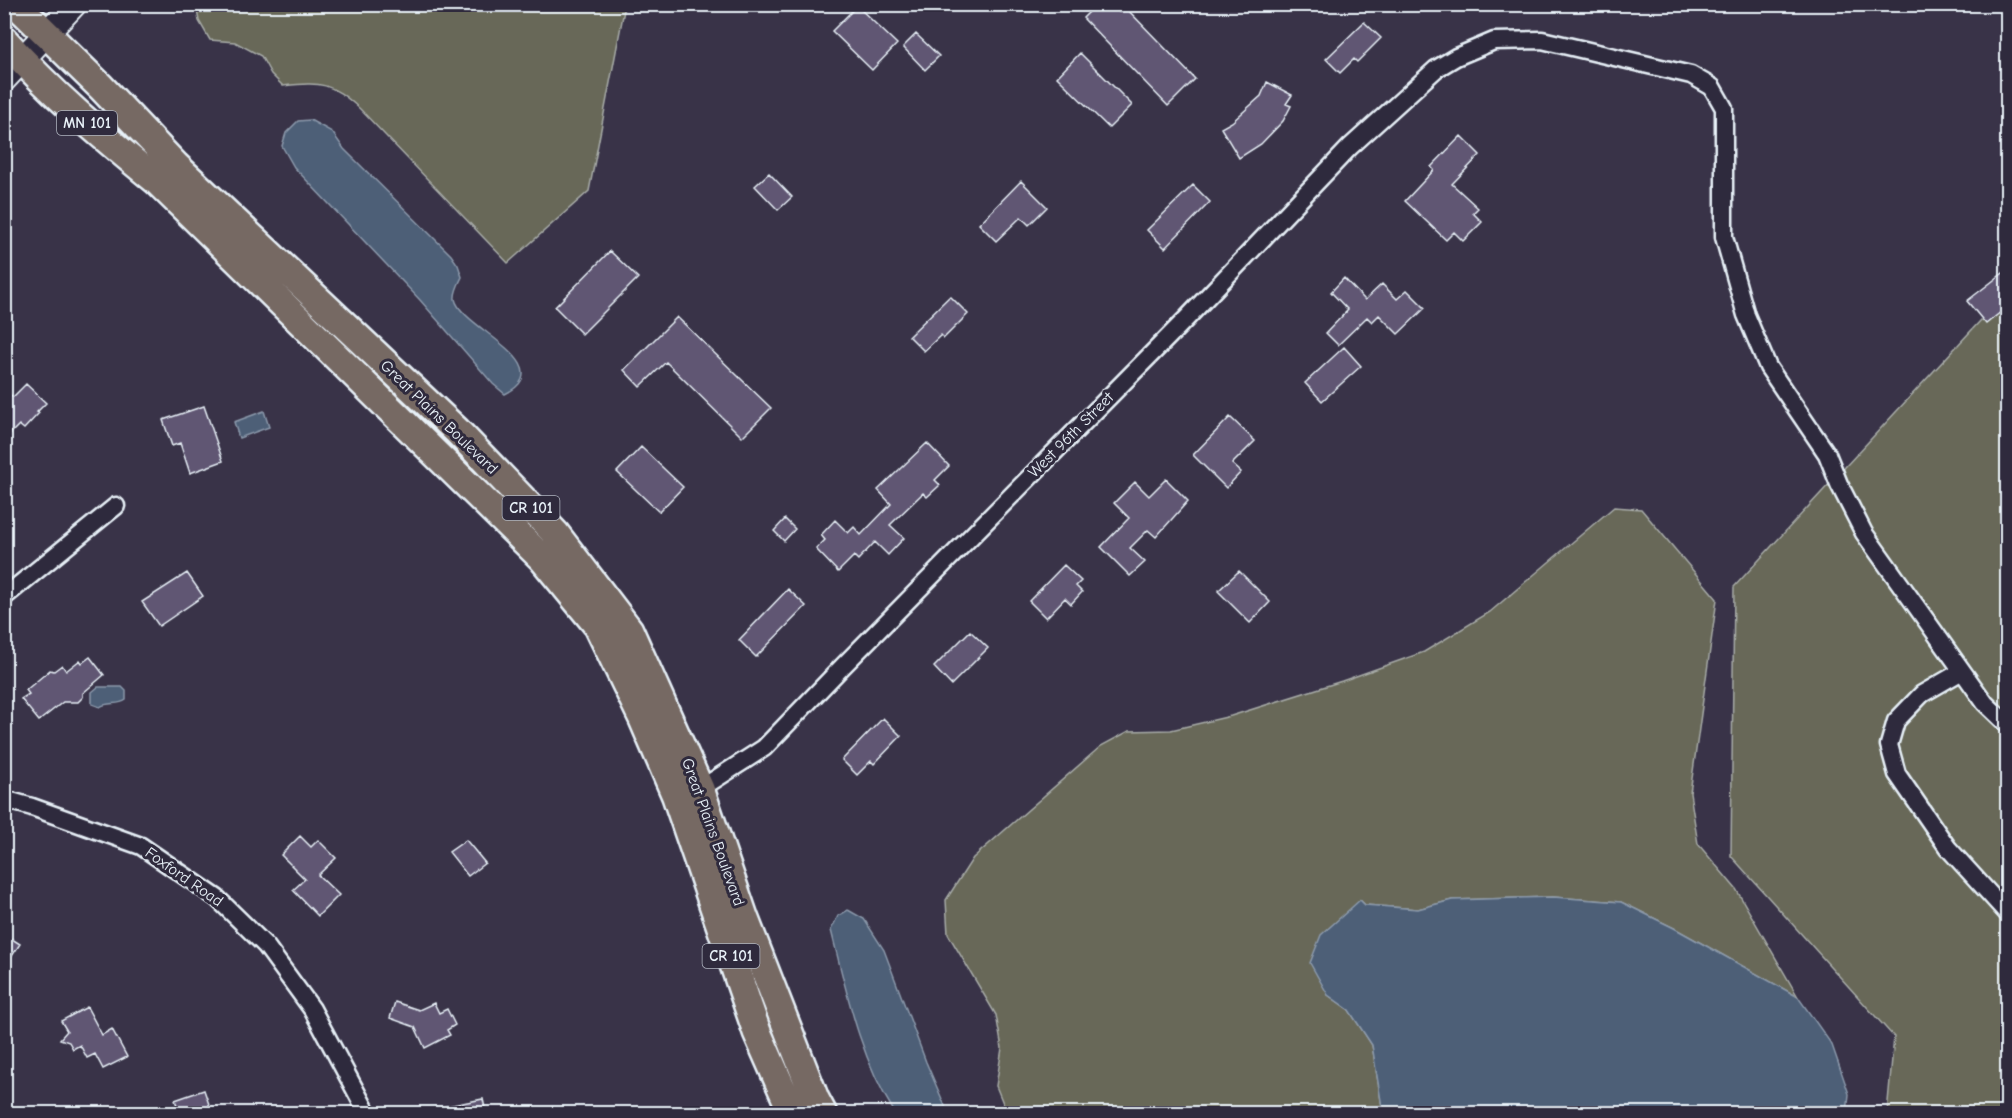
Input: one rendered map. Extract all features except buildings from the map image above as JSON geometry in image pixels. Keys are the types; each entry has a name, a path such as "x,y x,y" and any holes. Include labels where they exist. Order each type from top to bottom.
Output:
{"main road":[{"path":"13,70 74,4"},
{"name":"Great Plains Boulevard","path":"17,5 101,87 176,166 457,431 555,533 629,630 688,793 757,1032 793,1113"},
{"name":"Great Plains Boulevard","path":"4,40 13,70 49,88 96,131 157,181 542,558 598,626 642,717 688,793 744,917 815,1099 824,1113"}],"street":[{"name":"West 96th Street","path":"688,793 764,748 849,659 1187,318 1350,147 1436,69 1456,57 1494,41 1542,40 1691,75 1712,87 1725,108 1724,237 1746,315 1768,367 1827,454 1839,484 1864,533 1985,703 2007,725"},
{"path":"4,597 116,506"},
{"path":"1962,670 1922,694 1896,721 1889,745 1897,774 1948,848 2007,914"},
{"name":"Foxford Road","path":"4,800 32,807 141,846 217,898 266,946 312,1009 368,1113"}],"green space":[{"path":"196,5 625,5 589,191 508,263 350,100 333,89 317,84 283,86 271,74 261,56 235,42 210,40 199,21"},
{"path":"2007,292 2007,1113 1887,1113 1894,1037 1731,856 1734,587"},
{"path":"1614,507 1641,509 1717,599 1690,793 1698,844 1736,889 1798,997 1674,928 1621,902 1553,897 1452,900 1418,909 1365,905 1360,900 1328,995 1349,1010 1372,1045 1383,1113 1007,1113 996,1086 1002,1048 996,1015 948,934 946,900 973,858 1101,746 1129,731 1171,730 1231,716 1424,652 1490,612"}],"water":[{"path":"310,120 332,132 344,149 451,255 462,277 455,299 461,310 473,322 504,346 516,359 523,371 520,383 505,394 493,384 420,300 294,167 282,146 286,133 298,121"},
{"path":"264,411 269,427 239,438 234,422"},
{"path":"98,687 122,687 126,691 126,700 100,707 92,704 92,692"},
{"path":"1553,897 1621,902 1674,928 1798,997 1832,1045 1849,1094 1847,1113 1383,1113 1372,1045 1349,1010 1328,995 1310,963 1321,935 1360,900 1365,905 1418,909 1452,900"},
{"path":"848,910 864,919 884,950 926,1062 948,1113 895,1113 872,1070 856,1025 831,930 838,916"}]}
